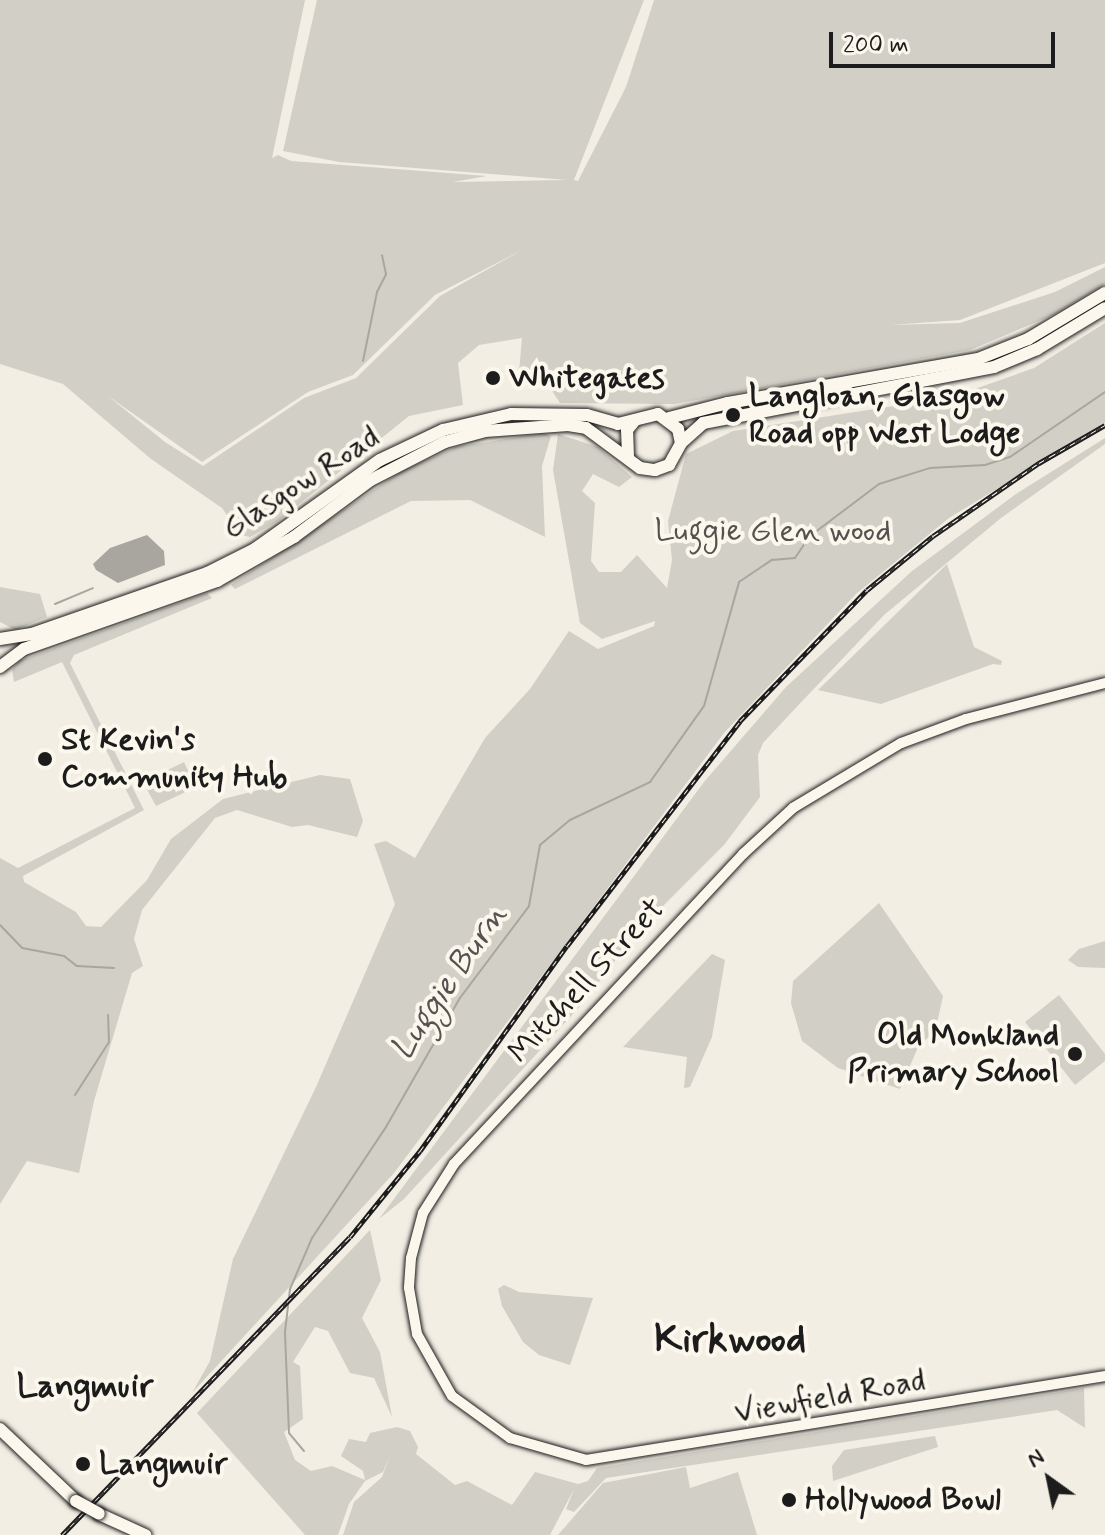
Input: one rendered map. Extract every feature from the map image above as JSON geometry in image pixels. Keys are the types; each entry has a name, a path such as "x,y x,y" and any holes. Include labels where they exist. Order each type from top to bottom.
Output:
{"main road":[{"name":"Glasgow Road","path":"0,639 32,634 258,561 320,508 419,438 479,419 538,412 587,415 618,424 658,414 669,418 728,403 978,359 1028,339 1105,293"},
{"name":"Glasgow Road","path":"320,508 408,459 485,431 578,427 628,457 640,468 655,470 669,465 681,443 695,428 718,418 994,367 1037,349 1105,308"},
{"path":"669,418 681,443"},
{"path":"628,457 627,430 635,420"},
{"name":"Glasgow Road","path":"4,662 215,576"},
{"path":"0,639 4,662"},
{"path":"0,1429 76,1501 145,1535"}],"street":[{"name":"Mitchell Street","path":"563,1457 519,1442 474,1417 436,1374 417,1334 409,1288 416,1234 454,1164 743,854 793,808 901,743 966,719 1105,683"},
{"name":"Viewfield Road","path":"563,1457 603,1461 1105,1376"}],"green space":[{"path":"0,0 305,0 272,158 278,155 291,161 487,176 453,182 567,180 339,162 283,151 317,0 644,0 574,180 578,181 626,87 654,0 1105,0 1105,263 960,320 890,325 960,323 1055,292 1105,267 1105,284 1053,315 970,350 675,404 560,403 543,377 519,372 522,338 479,345 458,363 463,405 409,416 278,521 250,537 241,535 222,508 151,459 63,384 0,364","holes":["524,249 440,296 356,378 304,398 203,466 165,442 108,396 202,462 308,392 353,375 435,295"]},
{"name":"Luggie Glen wood","path":"1105,323 1105,423 949,518 856,594 724,733 394,1173 192,1393 210,1361 233,1259 316,1087 395,904 374,844 386,841 415,858 485,738 530,689 569,631 598,649 654,626 655,621 602,639 580,623 553,470 558,434 598,447 632,477 619,487 593,474 582,491 595,503 591,561 599,572 621,572 637,555 667,588 672,560 668,521 686,454 733,431 952,397 1034,368"},
{"path":"543,433 551,436 542,466 545,537 470,500 411,501 235,589 231,585 402,471 456,447"},
{"path":"1105,438 1105,444 1001,518 884,615 763,743 758,755 760,797 724,845 635,934 584,1002 404,1199 379,1219 704,782 786,687 912,571 1016,494"},
{"path":"947,564 974,647 1002,661 1001,665 993,664 881,704 818,690"},
{"path":"0,587 40,594 47,617 15,630 0,622"},
{"path":"207,593 212,598 74,655 70,663 144,810 23,876 24,882 76,912 86,926 101,927 147,880 171,839 223,799 320,775 350,779 363,821 357,837 308,825 292,827 237,810 215,818 142,910 134,939 143,966 132,973 94,1101 79,1173 27,1161 0,1204 0,858 18,868 135,808 62,662 14,682 12,670 19,661"},
{"path":"184,762 196,787 156,806 143,782"},
{"path":"879,903 943,996 935,1032 919,1045 900,1089 838,1068 802,1041 791,1003 793,981"},
{"path":"1105,941 1105,968 1078,967 1068,960 1079,949"},
{"path":"712,954 725,960 712,1037 690,1087 684,1088 687,1057 623,1047"},
{"path":"1059,995 1105,1054 1105,1061 1075,1085 1025,1022"},
{"path":"370,1230 381,1280 362,1318 380,1352 392,1417 374,1378 350,1373 328,1331 315,1327 293,1362 300,1366 303,1419 284,1432 295,1460 311,1471 332,1466 365,1480 363,1471 341,1456 349,1439 366,1442 370,1433 397,1427 410,1431 418,1447 416,1454 455,1485 467,1481 512,1505 535,1472 578,1484 588,1481 597,1468 1084,1388 1085,1428 1057,1410 606,1478 574,1512 566,1509 574,1489 550,1535 343,1535 354,1502 382,1477 390,1455 383,1472 365,1481 349,1504 338,1535 305,1535 197,1413"},
{"path":"504,1285 519,1292 593,1298 570,1365 539,1355 523,1342 502,1306 498,1289"},
{"path":"935,1436 938,1447 833,1481 832,1466 844,1450"},
{"path":"686,1467 690,1488 738,1472 757,1535 558,1535 603,1483"}],"shaded area":[{"path":"147,535 164,551 165,565 118,583 96,570 93,564 110,548"}],"waterway":[{"path":"363,361 377,292 386,274 382,255"},
{"name":"Luggie Burn","path":"304,1451 289,1433 285,1332 290,1289 312,1238 386,1127 460,998 529,906 540,845 570,820 650,782 704,706 739,582 772,560 795,558 810,536 879,484 930,468 985,465 1010,457 1105,392"},
{"path":"55,604 93,588"},
{"path":"0,925 22,948 64,956 77,966 114,968"},
{"path":"75,1095 109,1042 108,1015"}],"railway":[{"path":"62,1535 350,1237 420,1151 567,946 740,721 867,590 933,536 1039,463 1105,425"}],"place":[{"name":"Whitegates","path":"493,378"},
{"name":"Langloan, Glasgow Road opp West Lodge","path":"733,415"},
{"name":"St Kevin's Community Hub","path":"45,759"},
{"name":"Old Monkland Primary School","path":"1075,1054"},
{"name":"Langmuir","path":"83,1464"},
{"name":"Hollywood Bowl","path":"789,1500"}],"district":[{"name":"Kirkwood","path":"730,1340"},
{"name":"Langmuir","path":"85,1387"}]}
